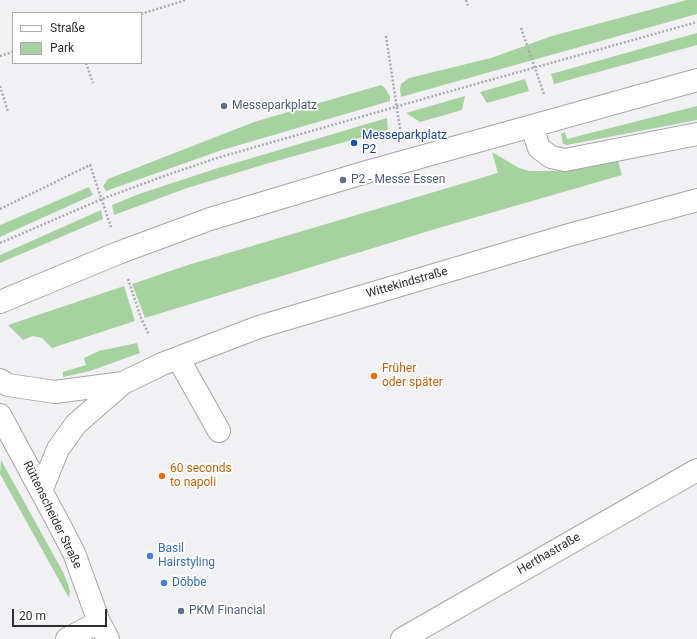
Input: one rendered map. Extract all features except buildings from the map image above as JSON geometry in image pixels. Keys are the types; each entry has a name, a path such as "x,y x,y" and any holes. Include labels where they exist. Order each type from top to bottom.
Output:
{"street":[{"path":"0,302 118,252 210,219 697,80"},
{"path":"532,127 539,148 551,157 565,160 697,134"},
{"name":"Wittekindstraße","path":"41,491 58,449 76,424 123,383 162,364 259,327 569,235 697,200"},
{"path":"178,358 219,431"},
{"name":"Wittekindstraße","path":"0,380 8,385 55,392 123,383"},
{"name":"Rüttenscheider Straße","path":"0,415 74,553 103,631"},
{"name":"Herthastraße","path":"402,639 697,470"},
{"path":"67,639 103,631"}],"path":[{"path":"142,14 186,0"},
{"path":"466,0 468,6"},
{"path":"0,243 102,199 217,158 396,106 697,22"},
{"path":"521,28 536,67"},
{"path":"386,36 406,162"},
{"path":"0,56 12,52"},
{"path":"86,64 93,82"},
{"path":"0,86 8,112"},
{"path":"0,209 90,165 118,252"},
{"path":"128,280 141,318 149,335"}],"green space":[{"path":"687,0 697,0 697,14 401,97 401,84 409,78 491,58 552,36"},
{"path":"697,33 697,45 554,84 551,74"},
{"path":"525,79 529,91 487,103 480,92"},
{"path":"381,85 390,96 390,101 222,150 106,191 103,186 108,179 254,122"},
{"path":"465,96 462,110 420,122 406,113"},
{"path":"697,106 697,120 567,145 563,144 561,134 565,132 567,139"},
{"path":"387,118 388,130 269,163 187,188 114,215 112,205 139,194 218,168"},
{"path":"492,152 519,168 530,171 567,171 618,161 622,175 442,227 145,318 132,284 188,265 498,173"},
{"path":"89,187 93,195 0,237 0,225"},
{"path":"101,210 103,219 0,263 0,255"},
{"path":"124,286 135,321 52,348 42,338 33,336 23,340 8,325"},
{"path":"137,343 140,353 90,371 63,377 63,372 86,365 84,358 99,351"},
{"path":"1,460 63,572 70,591 69,598 0,474"}],"place":[{"name":"Messeparkplatz","path":"224,106"},
{"name":"Messeparkplatz P2","path":"354,143"},
{"name":"P2 - Messe Essen","path":"343,180"},
{"name":"Früher oder später","path":"374,376"},
{"name":"60 seconds to napoli","path":"162,476"},
{"name":"Basil Hairstyling","path":"150,556"},
{"name":"Döbbe","path":"164,583"},
{"name":"PKM Financial","path":"181,611"}]}
